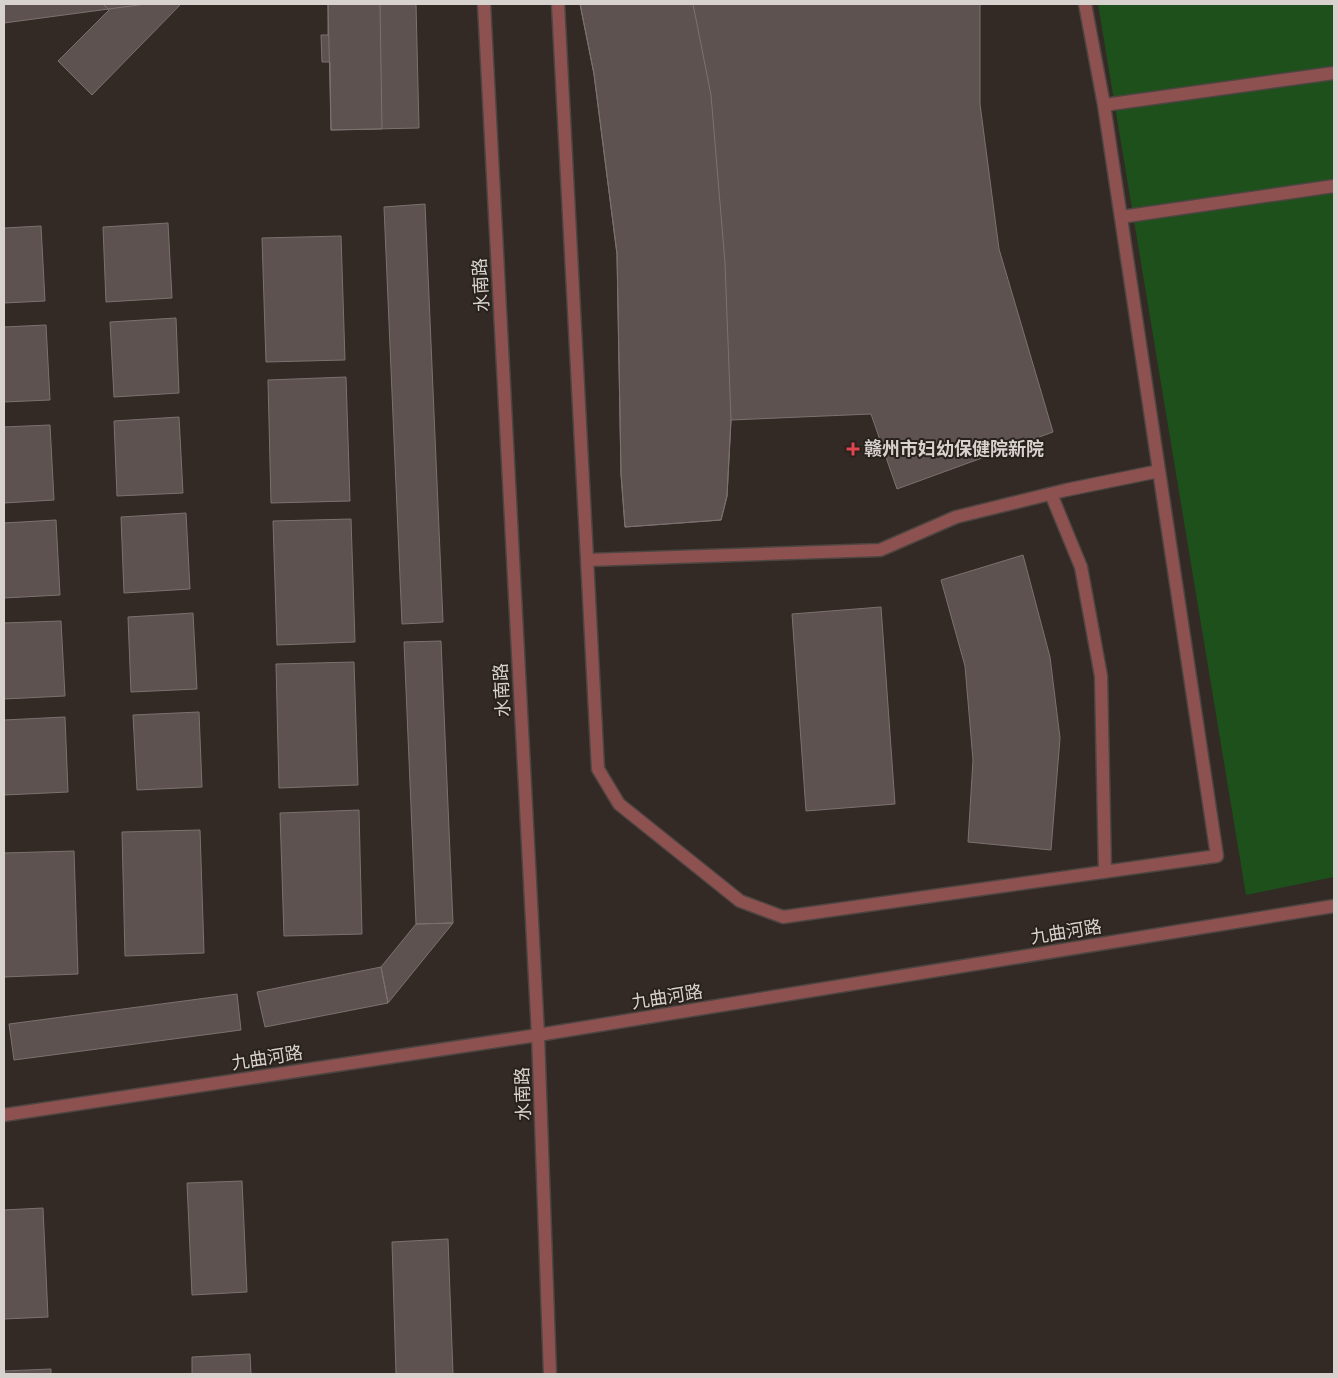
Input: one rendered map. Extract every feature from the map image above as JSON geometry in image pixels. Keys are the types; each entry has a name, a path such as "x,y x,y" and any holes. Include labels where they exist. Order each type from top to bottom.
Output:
{"street":[{"name":"水南路","path":"484,4 538,1035 550,1374"},
{"path":"558,4 598,769 619,804 740,902 783,917 1217,856 1104,105 1085,4"},
{"path":"1104,105 1334,73"},
{"path":"1121,217 1334,186"},
{"path":"588,560 880,550 956,517 1159,471"},
{"path":"1051,494 1081,567 1102,676 1105,872"},
{"name":"九曲河路","path":"4,1115 538,1035 1334,906"}],"green space":[{"path":"1098,4 1334,4 1334,877 1246,895"}],"building":[{"path":"4,4 146,4 4,23"},
{"path":"103,4 181,4 92,95 58,61 109,10"},
{"path":"328,4 380,4 382,129 331,130 330,62 322,62 321,35 328,35"},
{"path":"328,4 416,4 419,128 331,130"},
{"path":"580,4 980,4 980,104 999,249 1053,432 897,489 871,414 731,420 727,496 721,520 625,527 621,474 617,254 594,74"},
{"path":"580,4 693,4 711,95 725,263 731,420 727,496 721,520 625,527 621,474 617,254 594,74"},
{"path":"425,204 443,622 402,624 384,207"},
{"path":"168,223 172,298 106,302 103,227"},
{"path":"41,226 45,301 4,303 4,228"},
{"path":"341,236 345,360 266,362 262,238"},
{"path":"176,318 179,393 114,397 110,322"},
{"path":"46,325 50,400 4,402 4,327"},
{"path":"346,377 350,501 271,503 268,380"},
{"path":"179,417 183,493 117,496 114,421"},
{"path":"50,425 54,500 4,503 4,427"},
{"path":"186,513 190,589 124,593 121,517"},
{"path":"351,519 355,642 277,645 273,521"},
{"path":"56,520 60,595 4,598 4,523"},
{"path":"1023,555 1050,657 1060,738 1051,850 968,842 973,760 965,666 941,580"},
{"path":"881,607 895,804 806,811 792,614"},
{"path":"193,613 197,689 131,692 128,617"},
{"path":"61,621 65,696 4,699 4,623"},
{"path":"441,641 453,923 416,924 404,642"},
{"path":"354,662 358,785 279,788 276,664"},
{"path":"199,712 202,787 137,790 133,715"},
{"path":"65,717 68,792 4,795 4,720"},
{"path":"359,810 362,934 284,936 280,813"},
{"path":"200,830 204,953 125,956 122,832"},
{"path":"74,851 78,974 4,977 4,853"},
{"path":"453,923 388,1003 381,967 416,924"},
{"path":"381,967 388,1003 265,1027 257,992"},
{"path":"237,994 241,1030 14,1060 9,1024"},
{"path":"242,1181 247,1292 192,1295 187,1183"},
{"path":"43,1208 48,1317 4,1319 4,1210"},
{"path":"448,1239 453,1374 396,1374 392,1242"},
{"path":"250,1354 251,1374 192,1374 192,1357"},
{"path":"51,1369 51,1374 4,1374 4,1371"}],"place":[{"name":"赣州市妇幼保健院新院","path":"853,449"}]}
